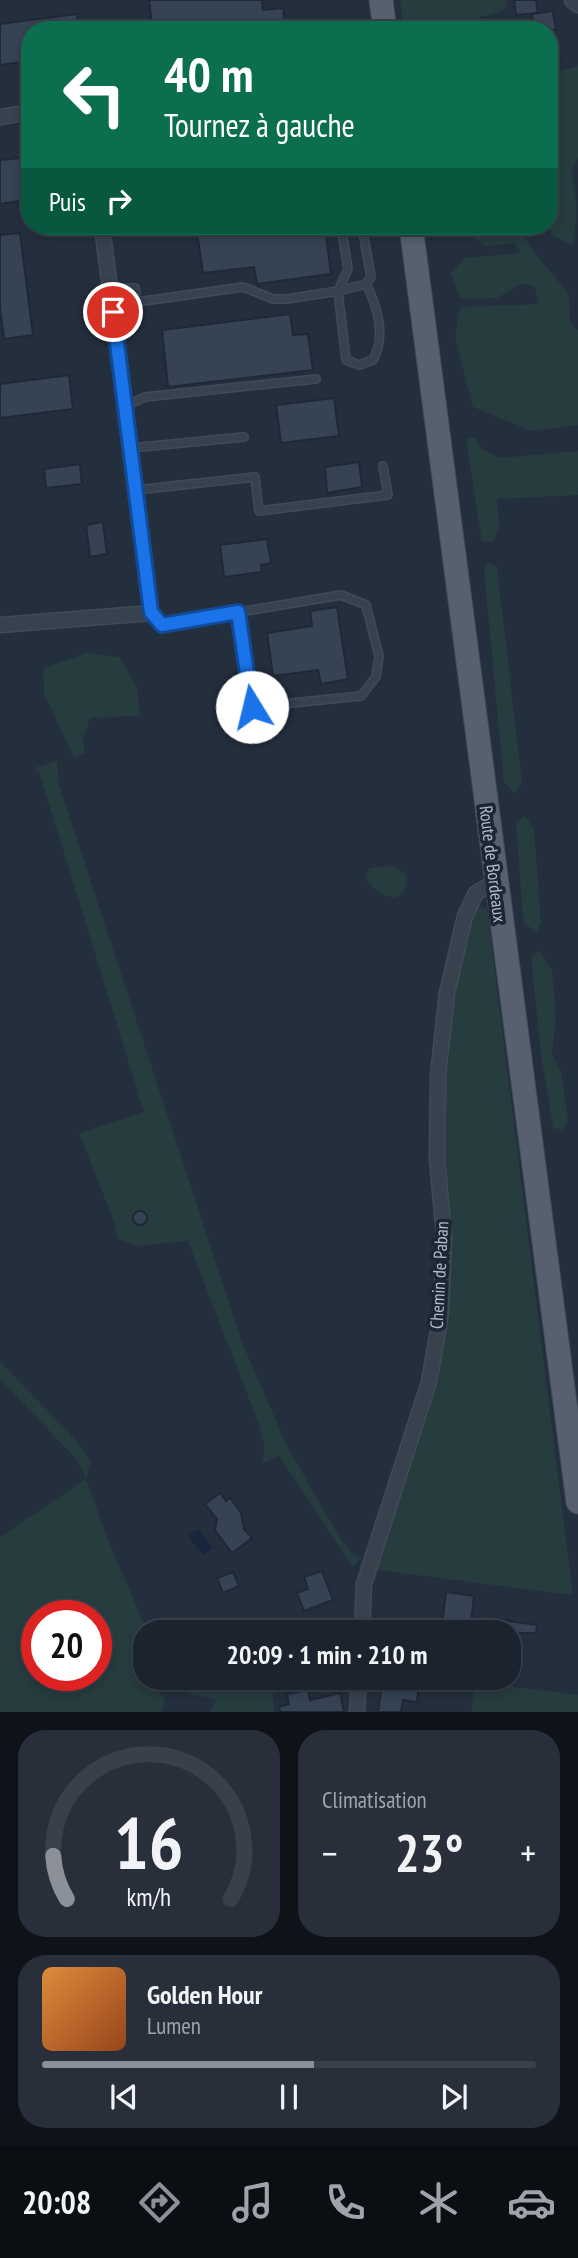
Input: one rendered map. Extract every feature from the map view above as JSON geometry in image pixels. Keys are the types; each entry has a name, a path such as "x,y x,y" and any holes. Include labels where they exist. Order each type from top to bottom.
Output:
{"main road":[{"path":"381,0 384,21"},
{"name":"Route de Bordeaux","path":"412,235 578,1502"}],"street":[{"path":"572,0 578,5"},
{"path":"0,117 21,114"},
{"path":"0,625 151,612 103,235"},
{"name":"Chemin de Paban","path":"363,1620 364,1584 429,1382 441,1313 444,1235 437,1159 438,1075 446,993 465,916 476,893 495,882"},
{"path":"357,1712 358,1690"}],"lane":[{"path":"342,235 348,269 338,291 346,360 359,365 373,360 381,347 376,303 366,284"},
{"path":"110,289 135,288 137,302 243,287 273,299 338,291 366,284 371,277 364,235"},
{"path":"125,406 145,397 316,379"},
{"path":"131,448 244,437"},
{"path":"136,490 255,477 259,511 388,495 383,466"},
{"path":"151,612 162,625 238,612 341,595 366,605 379,656 376,677 361,696 252,707 238,612"}],"green space":[{"path":"400,0 507,0 505,10 468,21 403,21"},
{"path":"578,66 578,158 571,173 576,209 572,245 552,235 558,235 558,72"},
{"path":"468,235 525,235 533,251 569,294 570,323 578,330 578,425 532,431 473,407 455,338 460,307 539,304 534,286 521,284 497,298 460,299 451,273 465,258 521,253 514,243 486,246"},
{"path":"475,437 481,449 500,458 578,451 578,495 497,499 499,527 494,542 482,542 466,440"},
{"path":"487,563 497,566 522,783 514,793 504,782 484,571"},
{"path":"87,653 119,657 137,687 140,716 90,718 83,739 85,753 74,758 44,693 43,668"},
{"path":"57,761 59,785 242,1342 286,1444 338,1535 354,1556 362,1557 353,1567 279,1456 262,1464 265,1448 258,1422 188,1241 137,1246 118,1239 113,1219 79,1133 144,1112 39,772 34,768"},
{"path":"525,816 534,829 541,923 536,933 523,921 516,823"},
{"path":"394,866 406,874 407,878 405,888 396,898 378,891 365,877 370,868"},
{"path":"475,909 487,909 573,1595 369,1569 429,1382 441,1313 441,1085 449,994"},
{"path":"539,951 552,971 556,1017 552,1054 561,1072 568,1118 563,1130 553,1128 541,1053 531,959"},
{"path":"0,1362 68,1431 91,1461 86,1479 78,1461 0,1379"},
{"path":"86,1479 106,1535 142,1620 133,1620 133,1690 157,1690 165,1699 161,1712 0,1712 0,1537"},
{"path":"521,1688 578,1695 578,1712 471,1712 474,1690 521,1690"},
{"path":"184,1690 280,1690 273,1694 274,1712 210,1712 216,1700"}],"water":[{"path":"198,1529 213,1548 203,1555 188,1536"}],"building":[{"path":"149,0 262,0 263,10 283,8 285,21 185,20 152,21"},
{"path":"514,0 536,0 538,13 516,15"},
{"path":"553,11 555,21 533,21 532,14"},
{"path":"77,14 78,21 23,21"},
{"path":"21,21 21,62 0,65 0,24"},
{"path":"21,158 21,200 0,204 0,160"},
{"path":"20,233 33,335 4,339 0,308 0,235"},
{"path":"197,235 326,235 331,274 257,284 254,267 203,273"},
{"path":"290,314 293,335 308,334 313,370 168,387 162,330"},
{"path":"69,375 73,409 0,418 0,384"},
{"path":"334,398 339,436 281,443 276,405"},
{"path":"359,462 362,487 327,493 325,467"},
{"path":"80,464 82,484 46,488 44,469"},
{"path":"103,522 107,554 90,557 86,525"},
{"path":"267,539 271,563 261,565 262,572 224,577 220,545"},
{"path":"337,607 348,679 321,684 318,670 273,676 267,633 312,626 310,611"},
{"path":"140,1211 145,1213 145,1223 140,1225 135,1223 133,1218 135,1213"},
{"path":"220,1493 226,1501 230,1498 241,1513 244,1529 252,1538 232,1553 215,1530 217,1519 205,1504"},
{"path":"322,1571 333,1600 304,1611 297,1593 308,1589 304,1577"},
{"path":"233,1572 239,1586 223,1593 217,1578"},
{"path":"446,1592 474,1596 471,1620 443,1620"},
{"path":"521,1623 537,1625 536,1633 521,1633"},
{"path":"308,1690 310,1700 340,1693 344,1712 280,1712 279,1707 289,1704 287,1694"},
{"path":"381,1690 418,1690 417,1702 403,1700 401,1712 378,1712"}],"route":[{"path":"113,312 151,612 162,625 238,612 252,707"}]}
